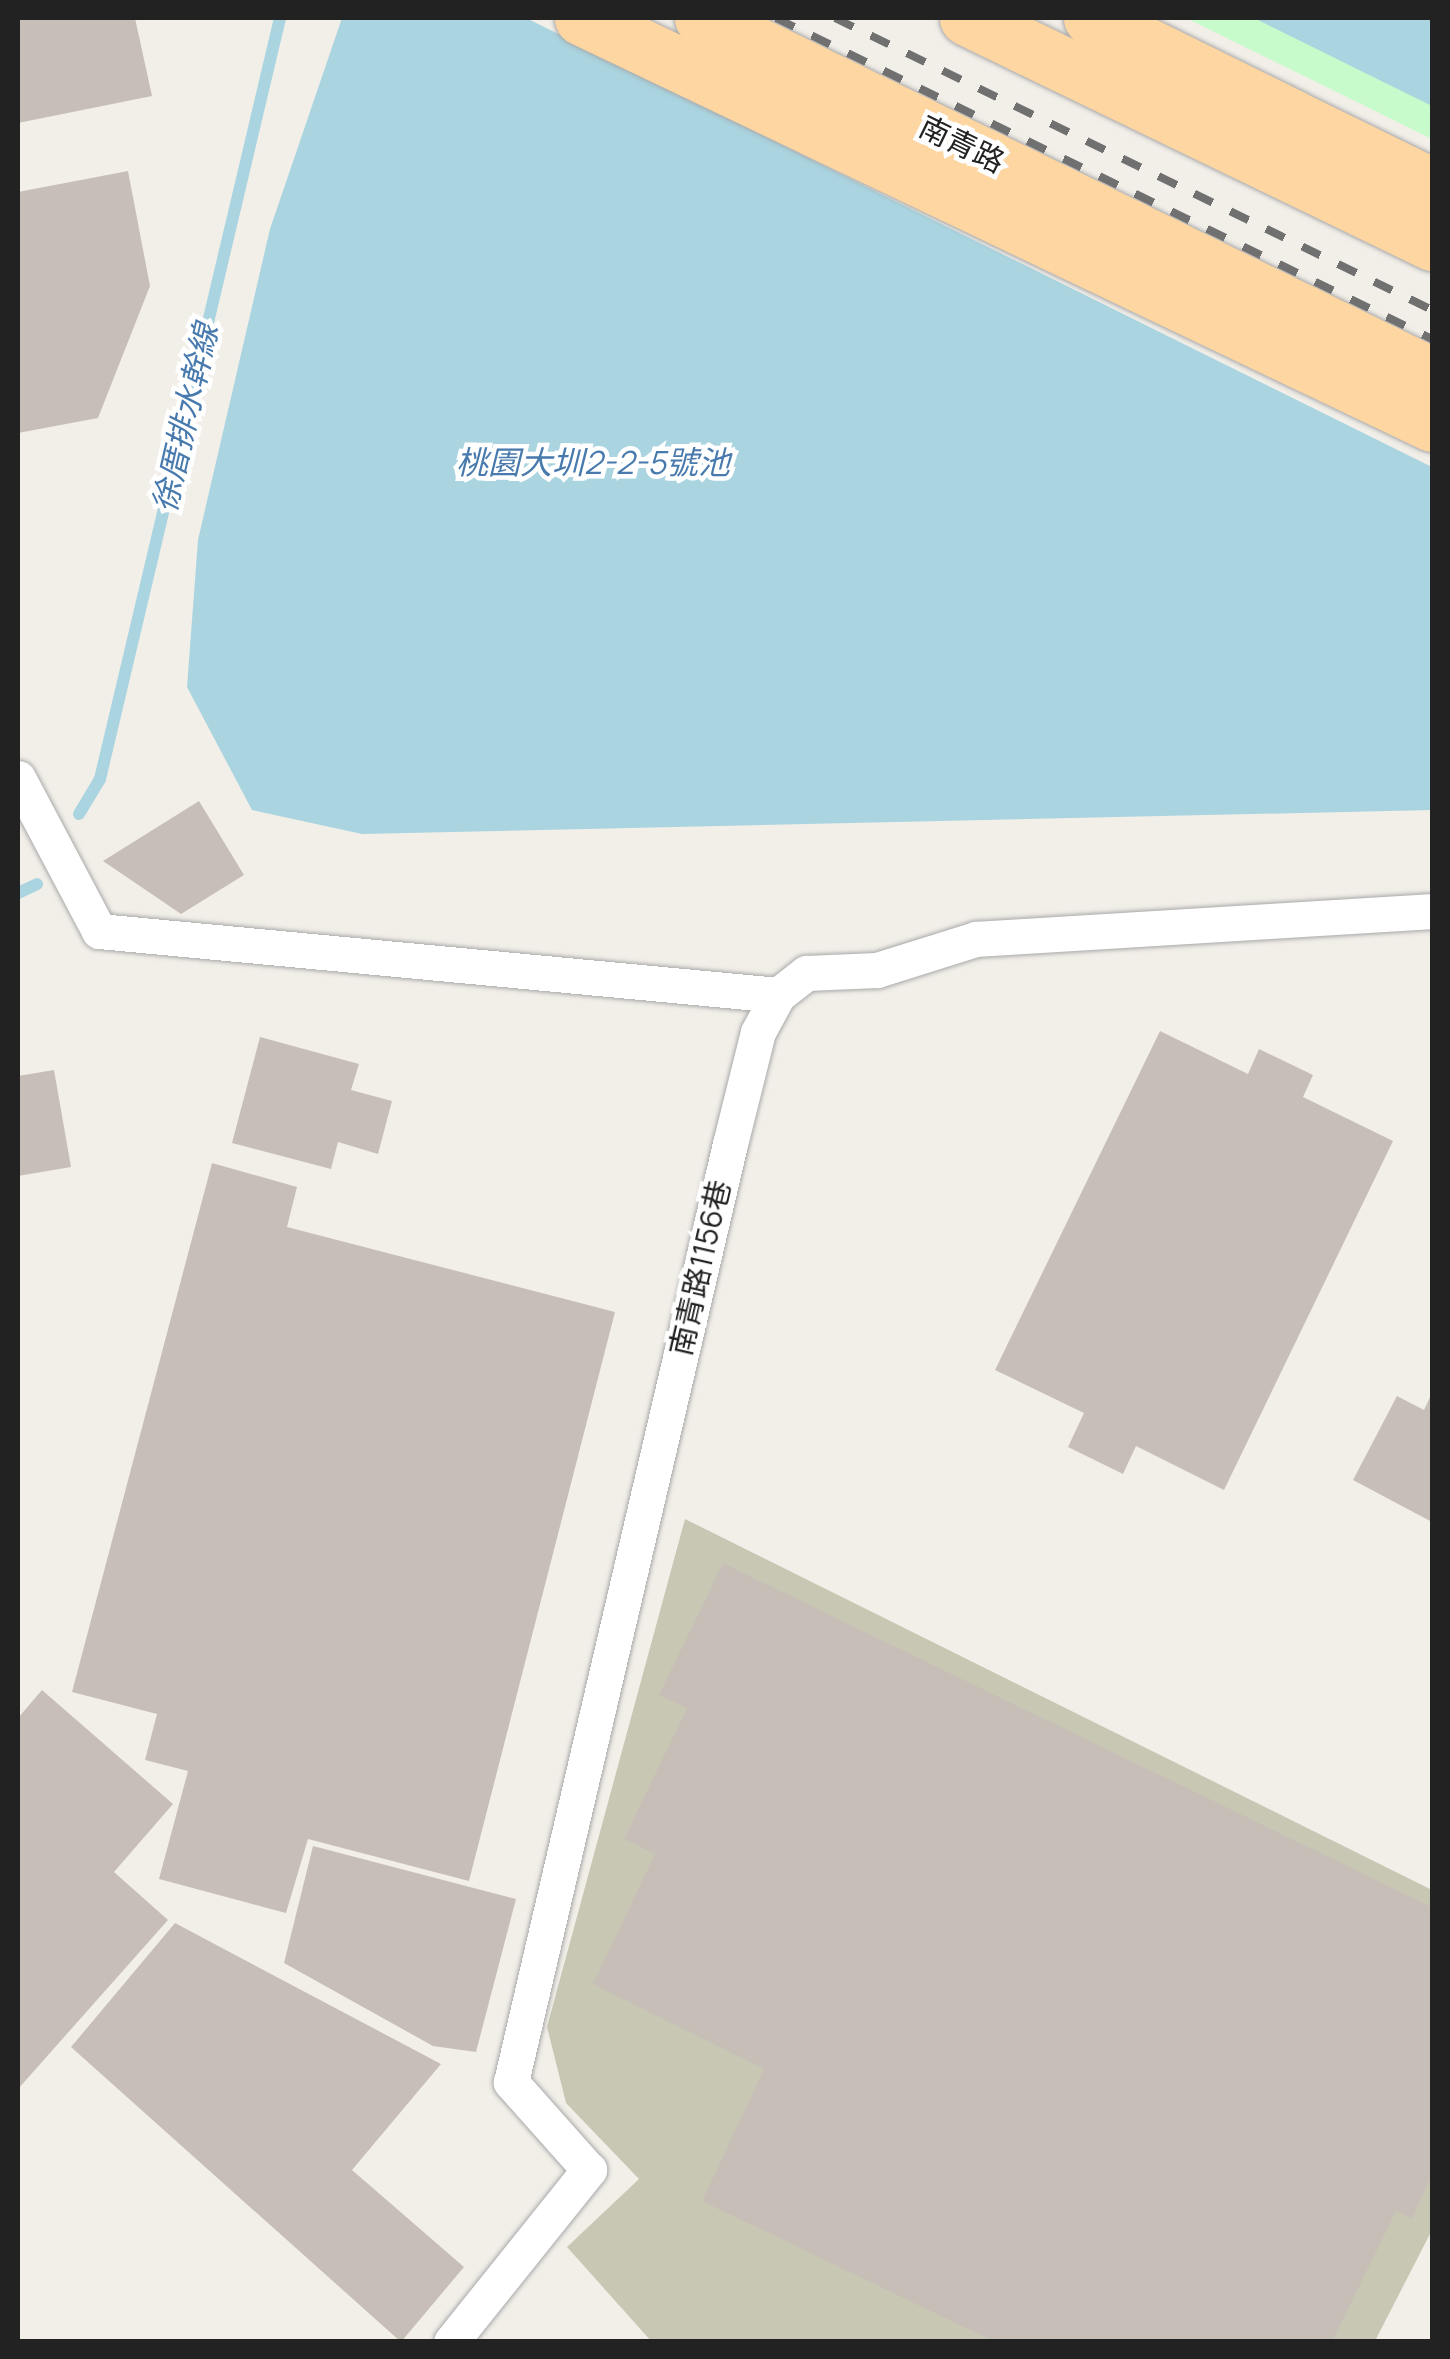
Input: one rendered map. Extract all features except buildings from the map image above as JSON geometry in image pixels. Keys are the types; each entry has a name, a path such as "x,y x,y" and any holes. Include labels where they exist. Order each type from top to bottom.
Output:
{"main road":[{"path":"582,18 1058,249 1432,424"},
{"name":"南青路","path":"702,18 1432,376"},
{"path":"967,18 1432,242"},
{"path":"1091,18 1432,186"},
{"path":"1203,73 1384,219"},
{"name":"南青路","path":"1058,249 1221,271"}],"street":[{"path":"18,778 100,932 778,995 806,974 877,970 976,939 1432,910"},
{"name":"南青路1156巷","path":"451,2342 589,2170 511,2082 734,1126 758,1032 778,995"}],"shaded area":[{"path":"685,1519 1432,1890 1432,2230 1375,2341 651,2341 567,2247 639,2179 566,2103 547,2027"}],"green space":[{"path":"1186,18 1432,18 1432,139"}],"water":[{"name":"桃園大圳2-2-5號池","path":"342,18 526,18 1432,467 1432,810 362,834 252,810 187,687 198,540 270,229"},
{"path":"1254,18 1432,18 1432,106"}],"waterway":[{"name":"徐厝排水幹線","path":"79,814 100,779 280,18"},
{"name":"徐厝排水幹線","path":"18,893 37,884"}],"railway":[{"path":"776,18 1432,339"},
{"path":"835,18 1432,310"}]}
